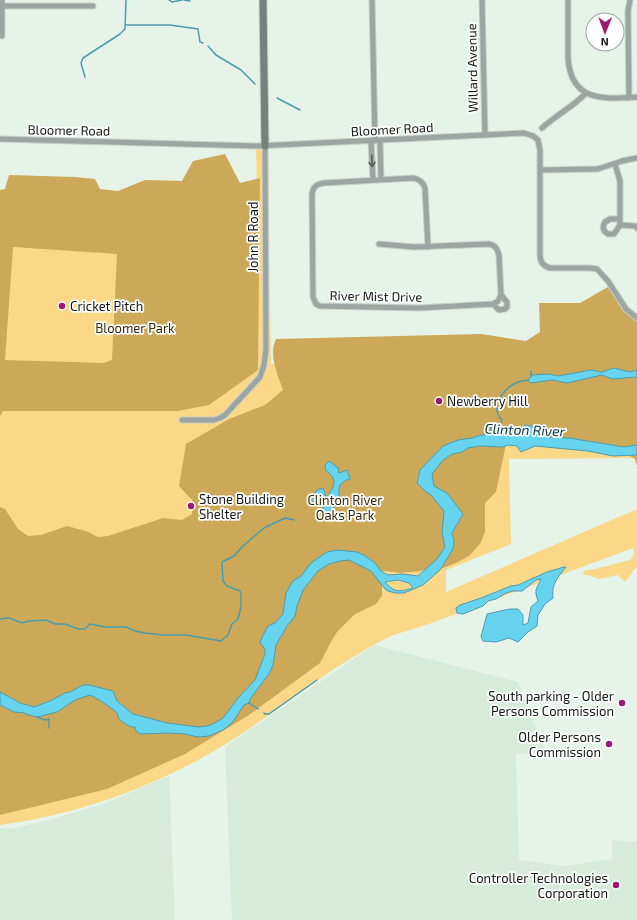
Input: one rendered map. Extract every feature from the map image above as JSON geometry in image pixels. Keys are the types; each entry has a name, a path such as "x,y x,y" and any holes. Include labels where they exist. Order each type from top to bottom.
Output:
{"street":[{"path":"2,0 2,36"},
{"name":"John R Road","path":"182,420 208,421 220,418 256,382 263,371 266,350 263,0"},
{"path":"372,0 375,141 373,180"},
{"name":"Willard Avenue","path":"482,0 485,136"},
{"path":"568,0 568,65 572,78 586,93 604,98 637,97"},
{"path":"629,98 628,11 630,0"},
{"path":"2,6 93,6"},
{"path":"542,128 577,102 586,93"},
{"name":"Bloomer Road","path":"0,139 265,146 524,133 533,136 539,143 541,262 544,266 550,268 597,269 608,280 626,309 637,318"},
{"path":"375,141 381,180"},
{"path":"540,170 592,170 604,168 627,159 637,158"},
{"path":"615,164 620,181 620,222 636,225"},
{"name":"River Mist Drive","path":"414,178 423,183 425,188 428,247 489,244 495,246 499,255 501,295 507,302 507,307 505,309 499,310 493,304 407,308 327,307 316,304 313,298 312,190 319,183 381,180 414,178"},
{"path":"379,244 406,247 428,247"},
{"path":"493,304 498,301 501,295"}],"shaded area":[{"path":"374,645 518,682 546,752 516,754 519,860 564,866 612,859 612,840 637,842 637,920 232,920 225,747"},
{"path":"169,776 175,920 0,920 0,828 11,829 106,803"}],"green space":[{"name":"Bloomer Park","path":"256,147 268,147 271,364 308,365 637,352 636,458 509,459 511,544 446,570 446,592 637,509 637,566 625,582 618,575 599,579 584,575 583,572 630,560 634,554 633,548 424,626 401,632 347,660 246,731 189,765 129,792 97,803 33,820 0,825 0,190 257,197"},
{"name":"Bloomer Park","path":"225,154 240,183 260,178 258,370 209,405 178,411 3,411 0,416 0,190 5,189 9,175 95,179 100,189 118,191 145,180 182,181 193,161","holes":["13,247 117,254 112,360 104,363 5,360"]},
{"name":"Clinton River Oaks Park","path":"608,287 626,309 637,318 637,466 635,459 628,455 626,450 506,444 496,492 485,503 485,532 480,544 469,556 443,568 433,567 421,571 400,573 378,570 382,578 382,596 376,604 355,614 337,632 320,663 249,715 185,754 107,789 0,815 0,507 5,509 18,529 28,536 41,535 67,526 86,531 98,537 108,536 163,518 182,520 192,514 192,500 179,486 186,444 229,419 265,405 283,390 273,358 276,339 481,334 526,341 540,332 539,303 580,303"}],"water":[{"path":"614,368 630,372 637,370 637,377 612,379 602,375 567,383 552,380 531,383 528,380 532,375 549,374 558,376 591,370 602,372"},
{"name":"Clinton River","path":"528,425 533,427 550,437 569,438 624,447 637,445 637,455 613,456 588,451 535,446 521,452 517,446 508,445 503,447 480,446 468,448 462,452 452,454 443,460 432,474 434,486 447,493 463,514 452,533 454,541 453,549 440,570 423,585 404,593 388,591 371,571 349,560 329,564 318,571 303,590 295,616 287,626 276,645 273,665 269,674 250,699 249,703 244,705 232,723 223,730 209,736 198,737 185,734 168,733 140,734 135,730 135,727 128,726 119,719 117,713 112,709 90,695 75,700 57,712 37,717 14,712 0,705 0,692 20,703 34,707 83,685 89,685 113,691 117,701 133,714 167,723 199,727 213,724 223,718 238,698 255,680 265,654 265,649 260,643 262,637 268,626 275,623 283,614 286,593 293,581 301,576 311,563 327,552 338,550 357,552 375,563 381,571 388,575 403,574 418,576 437,559 445,547 442,533 444,511 431,495 417,483 420,470 443,446 458,440 481,435 502,435 509,433 518,434 521,433 524,426","holes":["398,580 409,583 413,588 397,591 385,582"]},
{"path":"329,461 338,468 339,473 347,470 350,479 340,485 337,502 324,516 323,506 311,501 317,490 323,488 326,497 333,487 334,480 326,471 325,465"},
{"path":"566,567 554,585 553,598 545,604 538,615 537,626 528,632 518,642 509,638 496,642 483,641 481,637 487,614 510,609 518,609 523,615 523,625 528,623 531,607 538,601 536,590 541,579 536,580 522,591 506,593 496,599 488,601 483,606 463,614 457,613 456,608 460,605"}],"waterway":[{"path":"85,77 81,63 83,58 120,34 125,29 126,0"},
{"path":"169,0 172,2 182,0"},
{"path":"184,0 190,1"},
{"path":"126,25 170,25 198,29 200,42 203,43"},
{"path":"208,46 216,55 241,70 255,84"},
{"path":"277,98 300,110"},
{"path":"531,371 531,376"},
{"name":"Clinton River","path":"493,434 491,427 500,425 502,421 497,411 497,406 501,396 514,384 528,380"},
{"path":"0,619 9,618 22,623 46,620 55,624 65,624 78,629 85,629 90,624 105,627 126,627 145,633 186,635 221,641 228,635 232,624 238,619 241,607 240,591 227,586 223,581 222,562 234,556 264,528 285,518 294,520"},
{"path":"264,713 269,714 317,680"},
{"path":"249,703 258,709"},
{"path":"37,717 45,720 49,719 49,728"}],"place":[{"name":"Cricket Pitch","path":"62,306"},
{"name":"Newberry Hill","path":"439,401"},
{"name":"Stone Building Shelter","path":"191,506"},
{"name":"South parking - Older Persons Commission","path":"622,703"},
{"name":"Older Persons Commission","path":"609,744"},
{"name":"Controller Technologies Corporation","path":"616,885"}]}
